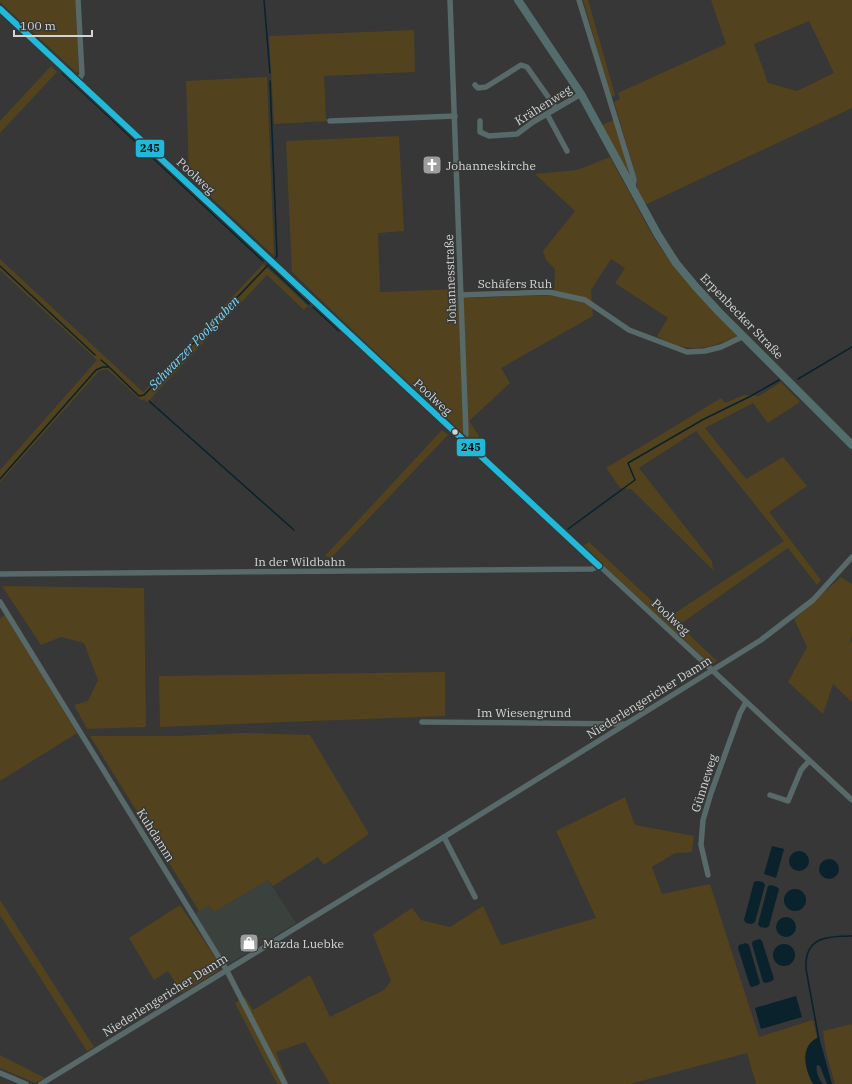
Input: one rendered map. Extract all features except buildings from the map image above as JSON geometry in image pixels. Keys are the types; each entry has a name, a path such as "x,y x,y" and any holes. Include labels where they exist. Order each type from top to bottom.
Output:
{"main road":[{"name":"Erpenbecker Straße","path":"518,0 581,94 658,235 676,263 696,287 852,445"}],"street":[{"path":"78,0 82,74 78,82"},
{"name":"Johannesstraße","path":"450,0 466,434 464,441"},
{"name":"Erpenbecker Straße","path":"579,0 634,179 633,190"},
{"name":"Poolweg","path":"0,9 852,800"},
{"path":"475,85 478,88 486,87 521,65 527,67 556,108"},
{"name":"Krähenweg","path":"480,121 480,132 489,136 517,134 533,122 581,94"},
{"path":"547,114 567,151"},
{"path":"330,121 455,116"},
{"name":"Schäfers Ruh","path":"461,295 549,292 584,300 629,330 687,352 705,351 722,347 744,336"},
{"name":"Niederlengericher Damm","path":"41,1084 226,969 444,837 761,640 813,600 852,557"},
{"name":"In der Wildbahn","path":"0,574 592,569 599,566"},
{"name":"Kuhdamm","path":"0,602 226,969 284,1084"},
{"name":"Günneweg","path":"708,875 701,845 703,820 711,793 740,713 746,702"},
{"name":"Im Wiesengrund","path":"422,722 625,724"},
{"path":"770,795 788,801 801,770 809,761"},
{"path":"444,837 475,897"},
{"path":"0,1073 26,1084"}],"shaded area":[{"path":"0,0 75,0 79,72 77,73 0,2"},
{"path":"583,0 588,0 615,95 611,97"},
{"path":"711,0 852,0 852,108 645,205 637,190 637,179 614,102 620,99 618,93 726,44","holes":["809,21 834,73 797,91 768,83 754,44"]},
{"path":"414,30 415,72 324,76 326,119 330,119 330,121 274,124 269,36"},
{"path":"51,66 57,72 0,133 0,121"},
{"path":"267,77 274,256 189,177 186,81"},
{"path":"614,120 632,178 631,182 602,125"},
{"path":"399,136 404,231 378,233 380,292 459,289 467,298 554,295 555,269 546,260 543,251 575,211 535,174 577,170 610,157 654,238 673,265 737,336 706,347 688,348 678,346 657,336 668,318 615,283 625,268 611,259 591,290 593,316 501,368 510,383 469,421 479,436 473,446 292,272 286,141"},
{"path":"0,259 143,392 263,264 308,306 304,310 267,275 148,403 144,399 142,401 107,369 99,371 0,482 0,470 97,360 0,270"},
{"path":"781,382 800,402 768,423 753,403 705,428 746,479 783,457 807,486 769,512 821,580 817,585 788,548 679,625 717,661 711,665 583,546 589,542 669,617 784,541 696,431 639,468 712,561 713,570 631,489 620,488 606,468 721,398 725,403 744,395 759,396"},
{"path":"442,430 448,435 331,558 325,556"},
{"path":"841,577 852,584 852,635 850,641 852,642 852,702 833,684 823,714 788,682 807,647 794,619"},
{"path":"2,586 144,588 146,727 87,729 74,705 88,701 98,680 84,643 61,637 41,645"},
{"path":"5,615 77,733 0,781 0,618"},
{"path":"445,672 445,716 160,727 159,676"},
{"path":"244,733 310,735 369,834 324,865 318,857 273,886 268,880 214,912 209,905 199,911 90,736 179,736"},
{"path":"625,797 635,825 694,836 692,852 675,853 652,867 662,894 710,884 759,1037 813,1020 817,1038 808,1047 805,1061 813,1084 756,1084 747,1053 630,1084 330,1084 305,1042 276,1052 288,1084 277,1084 235,1003 245,997 253,1010 310,975 330,1017 384,990 391,981 373,934 412,908 421,920 450,927 483,906 501,945 596,918 556,831"},
{"path":"268,880 296,923 227,965 194,914 209,905 214,912"},
{"path":"0,900 94,1047 87,1051 0,915"},
{"path":"180,905 219,963 218,971 182,993 168,971 154,980 129,938"},
{"path":"852,1024 852,1084 835,1084 826,1052 823,1031"},
{"path":"0,1055 45,1078 35,1083 0,1068"}],"water":[{"path":"772,846 784,849 776,878 764,874"},
{"path":"799,851 806,854 809,861 806,868 799,871 792,868 789,861 792,854"},
{"path":"829,859 836,862 839,869 836,876 829,879 822,876 819,869 822,862"},
{"path":"754,882 763,882 765,885 755,922 752,924 746,923 744,920"},
{"path":"771,885 779,889 769,926 766,928 760,927 758,924 768,886"},
{"path":"795,889 803,892 806,900 803,908 795,911 787,908 784,900 787,892"},
{"path":"786,917 793,920 796,927 793,934 786,937 779,934 776,927 779,920"},
{"path":"760,939 762,941 774,979 766,983 763,982 752,944 753,941"},
{"path":"746,943 749,945 760,983 752,987 750,986 738,948 739,945"},
{"path":"784,944 792,947 795,955 792,963 784,966 776,963 773,955 776,947"},
{"path":"796,996 802,1017 761,1029 755,1008"},
{"path":"819,1037 832,1084 827,1084 820,1066 817,1065 817,1072 823,1084 813,1084 806,1065 806,1051 808,1046"}],"waterway":[{"name":"Schwarzer Poolgraben","path":"264,0 270,73"},
{"path":"62,73 263,261"},
{"name":"Schwarzer Poolgraben","path":"270,81 277,256 274,260"},
{"name":"Schwarzer Poolgraben","path":"0,479 96,370 103,367 109,367 139,396 144,395 269,264"},
{"path":"0,266 95,355"},
{"path":"270,267 309,304"},
{"path":"313,307 339,331"},
{"path":"798,379 852,347"},
{"path":"101,360 108,366"},
{"path":"568,529 635,480 628,463 704,419 749,397 779,380"},
{"path":"149,401 294,530"},
{"path":"819,1040 806,969 806,958 813,944 819,940 852,936"}],"transit line":[{"name":"245","path":"0,9 599,566"}],"place":[{"name":"Johanneskirche","path":"432,165"},
{"name":"Mazda Luebke","path":"249,943"}]}
